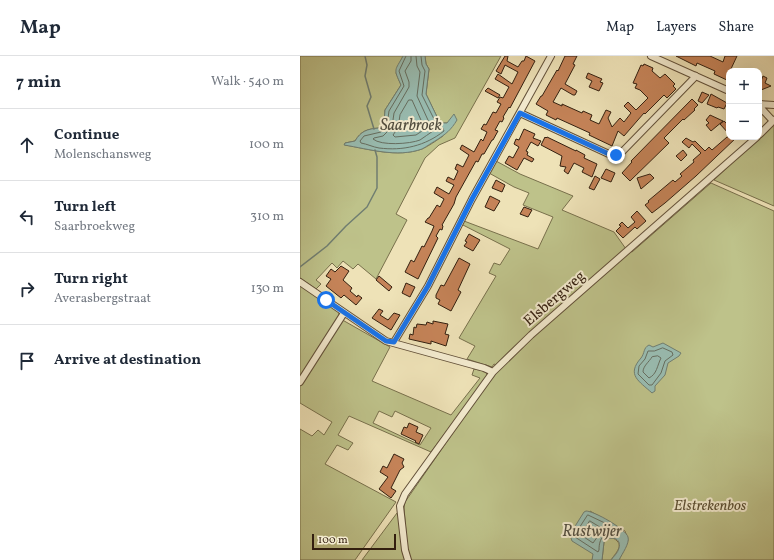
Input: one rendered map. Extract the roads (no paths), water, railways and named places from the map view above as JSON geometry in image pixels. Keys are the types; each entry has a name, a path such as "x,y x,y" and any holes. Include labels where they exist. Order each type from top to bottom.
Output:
{"street":[{"path":"394,342 428,286 472,199 551,56"},
{"path":"651,56 726,90"},
{"path":"520,113 611,155 616,155 621,153 696,76"},
{"path":"762,105 774,105"},
{"path":"762,108 773,120"},
{"name":"Elsbergweg","path":"762,132 773,120"},
{"name":"Elsbergweg","path":"408,560 405,550 400,506 405,494 493,372 531,335 753,140"},
{"path":"300,282 386,341 484,368 493,372"},
{"path":"300,382 344,313"}],"water":[{"name":"Saarbroek","path":"403,56 425,56 426,64 429,69 426,94 440,123 447,123 454,114 457,120 448,132 422,149 412,152 383,152 344,145 345,143 355,141 365,131 379,128 384,123 385,110 401,85 396,70"},
{"path":"663,343 681,353 668,363 665,375 655,386 655,391 652,393 639,381 634,373 637,364 647,346 649,345 653,347"},
{"name":"Rustwijer","path":"586,511 596,514 609,521 626,534 628,537 628,542 619,560 611,560 619,548 619,542 615,539 612,538 604,542 602,560 592,560 593,554 572,541 572,531"}],"waterway":[{"path":"365,56 367,65 365,76 371,97 367,106 374,129"},
{"path":"300,267 327,246 367,207 377,188 377,157 375,150"}],"park label":[{"name":"Elstrekenbos","path":"710,505"}]}
